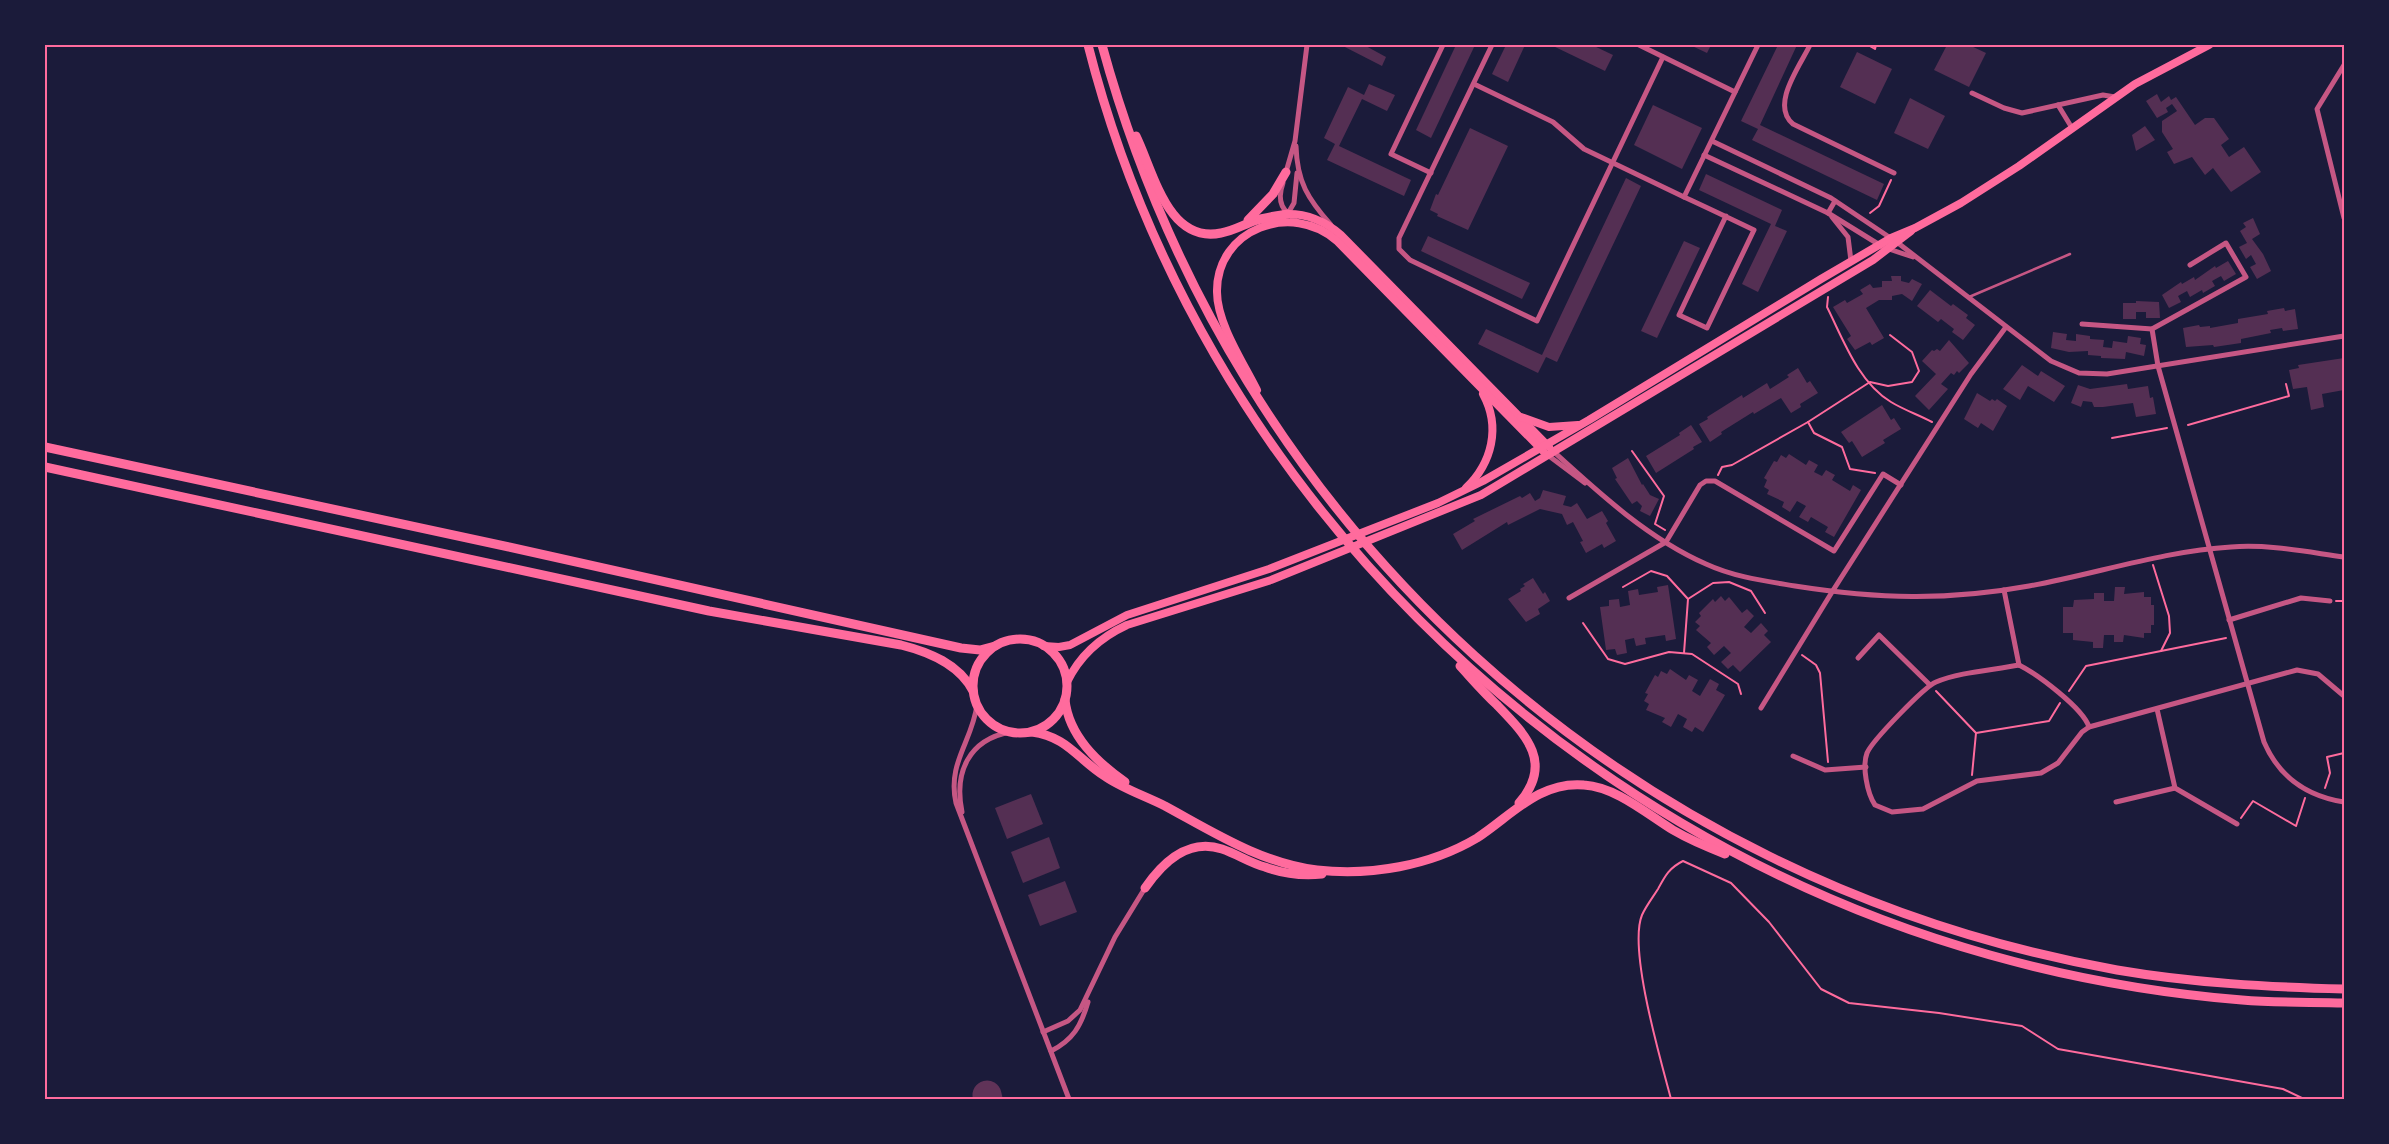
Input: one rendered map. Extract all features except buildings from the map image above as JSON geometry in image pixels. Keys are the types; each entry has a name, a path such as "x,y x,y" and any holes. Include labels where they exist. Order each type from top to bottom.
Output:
{"main road":[{"path":"1088,45 1117,138 1149,222 1170,267 1226,373 1268,439 1307,493 1356,553 1522,731 1530,742 1535,759 1534,778 1527,793 1513,811"},
{"path":"1102,45 1120,106 1140,162 1179,256 1224,344 1274,423 1316,484 1356,534 1402,586 1453,636 1518,692 1585,744 1650,789 1736,839 1821,880 1882,905 1958,932 2025,950 2113,969 2193,981 2253,987 2344,989"},
{"path":"1044,646 1059,647 1070,645 1127,615 1219,587 1461,493 1544,447 1878,245 1915,228 1994,182 2115,97 2160,69 2209,45"},
{"path":"1120,106 1170,211 1177,220 1190,230 1208,234 1221,233 1262,218 1288,214 1314,218 1336,231 1512,410 1544,447"},
{"path":"1243,225 1264,206 1286,172"},
{"path":"1274,423 1224,322 1218,301 1217,288 1220,269 1235,246 1258,228 1279,222 1298,222 1322,230 1337,240 1478,385 1551,454"},
{"path":"1144,796 1112,772 1084,745 1070,724 1065,700 1067,682 1078,663 1100,641 1120,628 1270,580 1481,495 1888,250 1915,228"},
{"path":"1461,493 1482,468 1492,441 1491,413 1478,385"},
{"path":"1512,410 1526,419 1543,426 1564,427 1584,423"},
{"path":"45,447 508,547 961,648 980,650 1009,640 1034,641 1044,646 1060,661 1067,682"},
{"path":"45,467 700,609 901,644 922,651 951,666 962,675 973,691 977,705 990,722 1010,732 1032,732 1060,740 1106,777 1262,856 1306,868 1344,871"},
{"path":"1418,620 1502,697 1594,768 1682,825 1768,871"},
{"path":"973,691 974,676 978,666 984,656 995,646"},
{"path":"1032,732 1051,722 1059,713 1065,700"},
{"path":"1145,888 1168,860 1182,852 1202,847 1222,849 1257,865 1286,873 1316,875 1344,871 1387,869 1438,855 1476,838 1513,811 1547,790 1568,785 1589,785 1616,796 1694,841 1768,871 1835,902 1912,931 1990,955 2129,986 2254,1001 2344,1003"}],"street":[{"path":"1298,222 1282,208 1279,198 1295,141 1307,45"},
{"path":"1431,173 1391,154 1443,45"},
{"path":"1492,45 1398,244 1401,253 1410,260 1537,321 1663,57"},
{"path":"1639,45 1735,92"},
{"path":"1684,197 1758,45"},
{"path":"1810,45 1786,93 1784,106 1786,116 1793,124 1894,174"},
{"path":"2344,65 2320,102 2318,113 2344,218"},
{"path":"1474,84 1553,122 1584,149 1726,216 1754,230 1707,328 1678,315 1726,216"},
{"path":"1972,93 2016,112 2028,112 2103,95 2115,97"},
{"path":"2058,105 2072,128"},
{"path":"1712,140 1835,201 1898,243 2044,357 2079,373 2100,374 2158,366 2344,336"},
{"path":"1279,222 1288,214 1294,203 1297,171 1295,141"},
{"path":"1704,155 1828,214 1888,250 1916,258"},
{"path":"1297,171 1310,197 1336,231"},
{"path":"1828,214 1835,201"},
{"path":"1828,214 1848,237 1852,261"},
{"path":"2082,324 2152,329 2246,277 2226,243 2190,265"},
{"path":"1761,708 1832,592 1982,358 2006,327"},
{"path":"2152,329 2158,366 2174,427 2228,620 2262,735 2270,755 2283,773 2307,791 2344,802"},
{"path":"1551,454 1666,542 1707,564 1732,574 1832,592 1877,597 1962,596 2004,590 2151,559 2233,546 2273,548 2344,557"},
{"path":"1569,598 1666,542 1700,485 1706,481 1714,482 1834,551 1883,474 1901,485"},
{"path":"2004,590 2019,665"},
{"path":"2228,620 2301,598 2330,600"},
{"path":"1858,658 1879,635 1930,685"},
{"path":"2089,727 2082,715 2064,698 2019,665 1948,678 1930,685 1870,748 1866,756 1866,767 1870,798 1878,807 1887,811 1897,812 1929,807 1971,783 2041,773 2058,763 2082,732 2089,727 2292,671 2303,670 2318,674 2344,696"},
{"path":"977,705 973,726 960,752 954,773 953,792 1069,1099"},
{"path":"2156,709 2175,788"},
{"path":"964,822 960,790 965,764 984,741 995,735 1010,732"},
{"path":"1794,756 1828,770 1866,767"},
{"path":"2116,802 2175,788 2237,824"},
{"path":"1051,1051 1064,1044 1077,1032 1091,992 1115,936 1145,888"},
{"path":"1043,1032 1073,1018 1091,992"}],"lane":[{"path":"1968,298 1973,294 2070,254"}],"path":[{"path":"1868,45 1875,48 1876,45"},
{"path":"1862,220 1879,206 1894,174"},
{"path":"1829,292 1827,307 1854,363 1890,402 1939,425"},
{"path":"1714,482 1722,467 1732,465 1808,422 1870,382 1896,386 1912,382 1918,371 1915,357 1890,335"},
{"path":"2188,425 2289,396 2286,384"},
{"path":"1808,422 1814,433 1842,447 1850,469 1883,474"},
{"path":"2112,438 2174,427"},
{"path":"1632,451 1664,496 1656,524 1672,534"},
{"path":"2151,559 2169,616 2170,633 2161,651"},
{"path":"1622,587 1651,571 1667,576 1688,599 1684,653"},
{"path":"1688,599 1713,583 1729,582 1751,591 1765,613"},
{"path":"1583,623 1608,659 1625,664 1669,652 1692,654 1738,684 1741,694"},
{"path":"1976,733 2049,721 2086,666 2233,636"},
{"path":"1796,650 1816,665 1820,673 1828,770"},
{"path":"1930,685 1976,733 1971,783"},
{"path":"2322,797 2330,774 2327,757 2344,753"},
{"path":"2237,824 2253,801 2296,826 2307,791"},
{"path":"1670,1099 1649,1014 1639,934 1642,916 1666,875 1672,867 1683,862 1731,883 1768,922 1821,989 1849,1003 1939,1013 2022,1026 2058,1049 2283,1089 2304,1099"}],"taxiway":[{"path":"987,1095 988,1099"}]}
